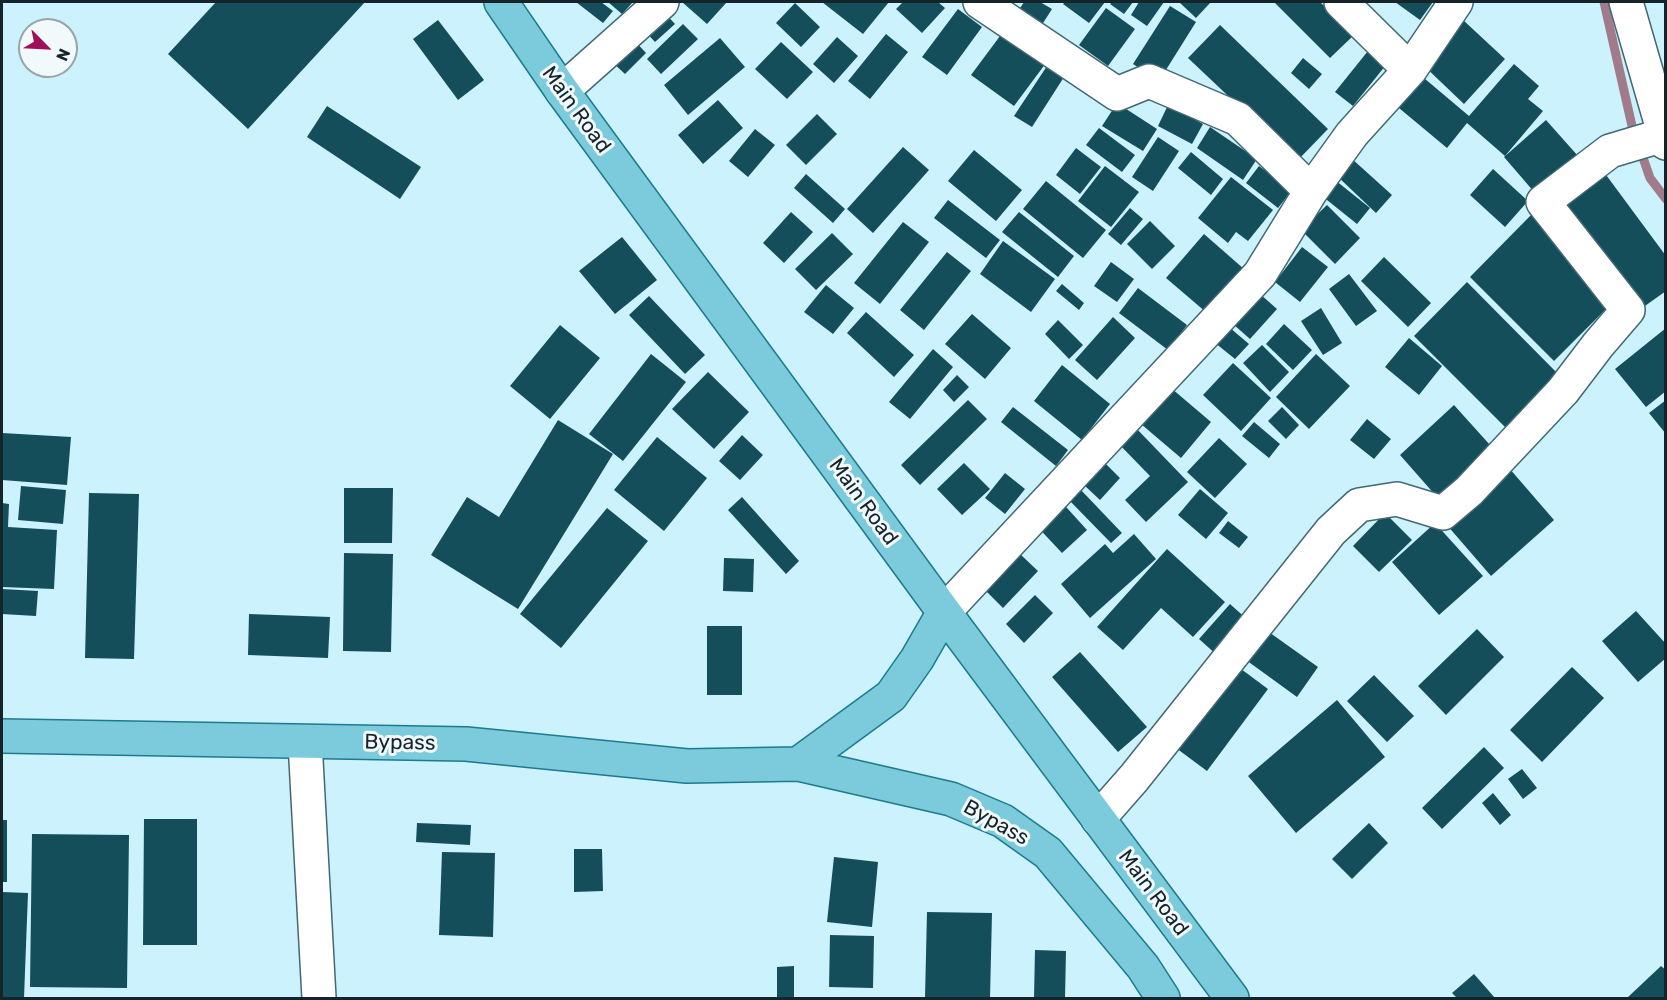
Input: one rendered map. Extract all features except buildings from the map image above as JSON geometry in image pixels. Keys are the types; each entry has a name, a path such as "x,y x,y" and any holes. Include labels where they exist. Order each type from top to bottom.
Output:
{"main road":[{"name":"Main Road","path":"501,2 562,92 1232,999"},
{"path":"798,764 891,696 917,659 944,612"},
{"name":"Bypass","path":"2,736 466,744 687,766 798,764 951,799 1003,821 1048,853 1143,968 1163,999"}],"street":[{"path":"562,92 662,2"},
{"path":"980,2 1117,94 1149,81 1238,119 1311,191"},
{"path":"1341,2 1410,70"},
{"path":"944,612 1260,274 1311,191 1352,134 1410,70 1456,2"},
{"path":"1098,819 1134,778 1331,531 1359,505 1397,499 1443,513 1469,491 1563,391 1628,310 1543,202 1610,151 1663,140 1626,2"},
{"path":"305,742 319,999"}],"waterway":[{"path":"1604,2 1632,126 1650,178 1666,199"}]}
